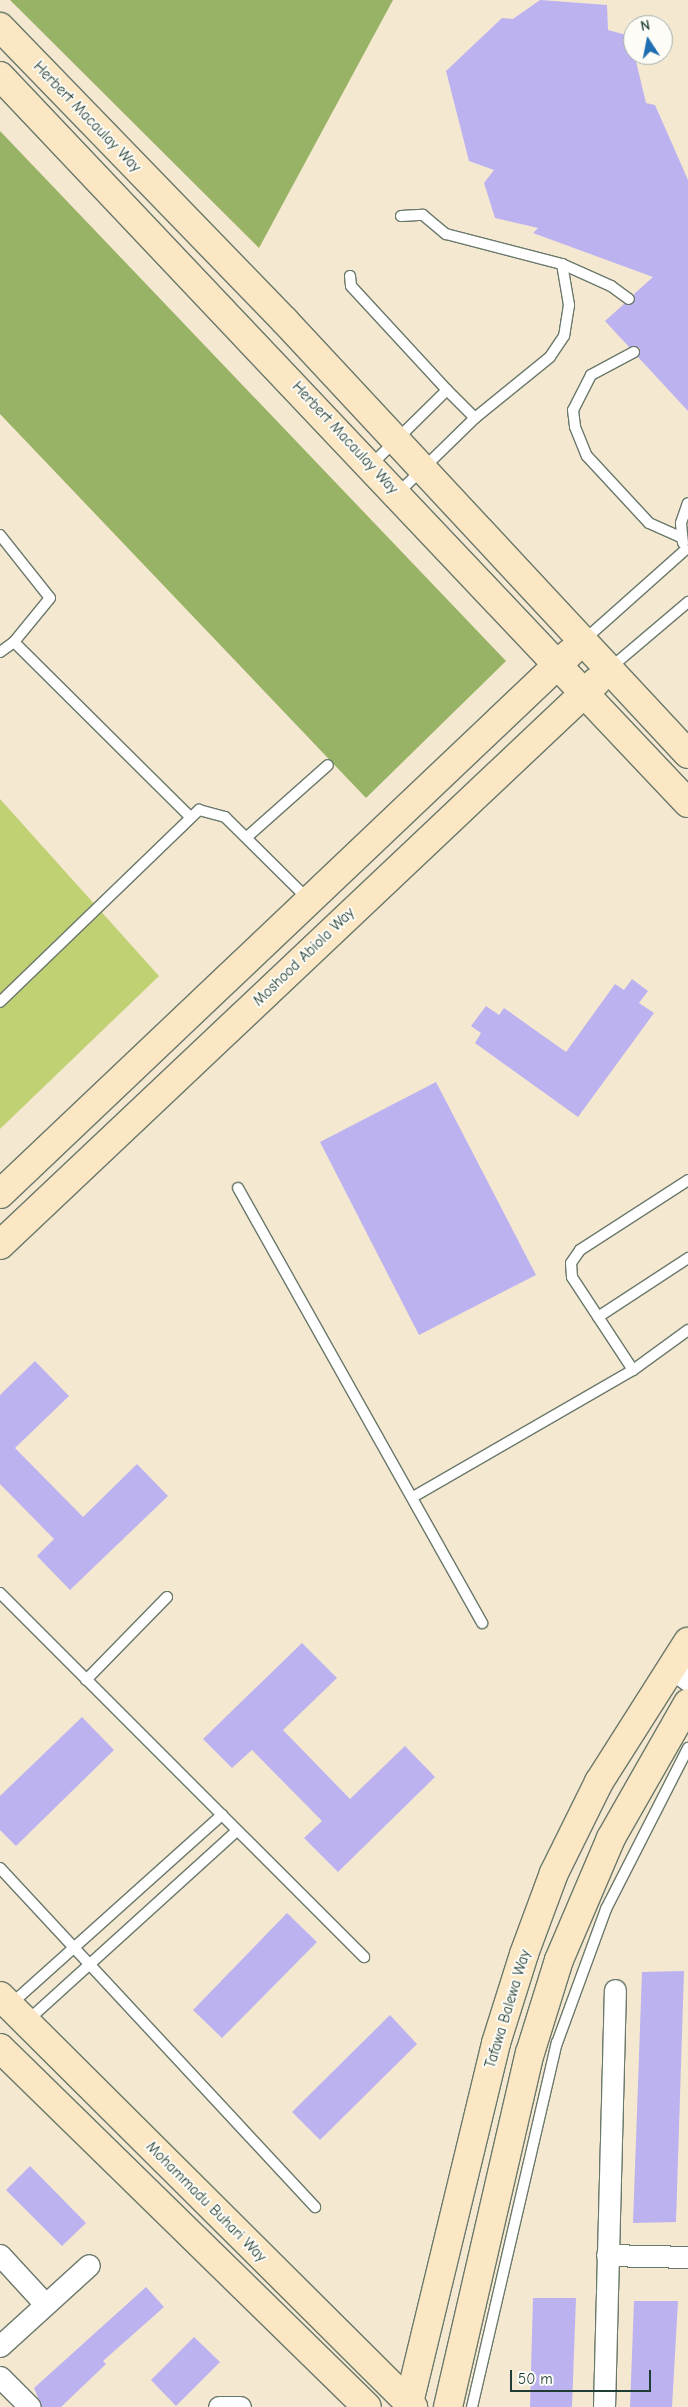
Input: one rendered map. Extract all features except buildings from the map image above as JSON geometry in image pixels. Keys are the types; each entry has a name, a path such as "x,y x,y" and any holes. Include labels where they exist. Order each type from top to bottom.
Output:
{"main road":[{"name":"Herbert Macaulay Way","path":"0,27 396,440 688,754"},
{"name":"Herbert Macaulay Way","path":"0,76 370,465 582,694 688,803"},
{"path":"0,1194 582,642"},
{"name":"Moshood Abiola Way","path":"0,1245 609,670"},
{"path":"105,1096 130,1122"},
{"name":"Tafawa Balewa Way","path":"410,2406 484,2089 524,1954 554,1873 599,1782 679,1673 688,1642"},
{"path":"448,2407 528,2062 559,1960 611,1838 688,1703"},
{"name":"Mohammadu Buhari Way","path":"11,2008 410,2406"},
{"path":"0,2048 367,2407"}],"street":[{"path":"604,2407 615,1990"},
{"path":"607,2255 688,2257"},
{"path":"0,2256 45,2304"},
{"path":"0,2346 89,2265"},
{"path":"0,2377 30,2407"},
{"path":"219,2407 240,2407"}],"lane":[{"path":"401,216 424,215 446,234 562,264 611,286 629,299"},
{"path":"397,494 475,418 550,357 564,336 569,305 562,264"},
{"path":"350,276 352,286 475,418"},
{"path":"634,352 591,375 573,410 575,427 587,456 649,523 681,537"},
{"path":"370,465 448,390"},
{"path":"582,642 687,553 681,537 688,503"},
{"path":"0,535 50,598 14,642 0,652"},
{"path":"609,670 688,602"},
{"path":"14,642 189,816"},
{"path":"248,837 328,765"},
{"path":"0,1002 189,816 210,810 248,837 311,901"},
{"path":"633,1370 572,1277 571,1263 580,1250 688,1180"},
{"path":"238,1188 482,1623"},
{"path":"598,1317 688,1258"},
{"path":"413,1497 633,1370 688,1330"},
{"path":"0,1593 364,1957"},
{"path":"86,1680 168,1597"},
{"path":"472,2407 557,2043 606,1909 688,1748"},
{"path":"11,2008 222,1816"},
{"path":"11,2008 90,1964 237,1831"},
{"path":"0,1868 315,2207"}],"green space":[{"path":"10,0 393,0 259,248"},
{"path":"0,131 506,661 366,798 0,414"},
{"path":"0,799 159,976 0,1129"}]}
